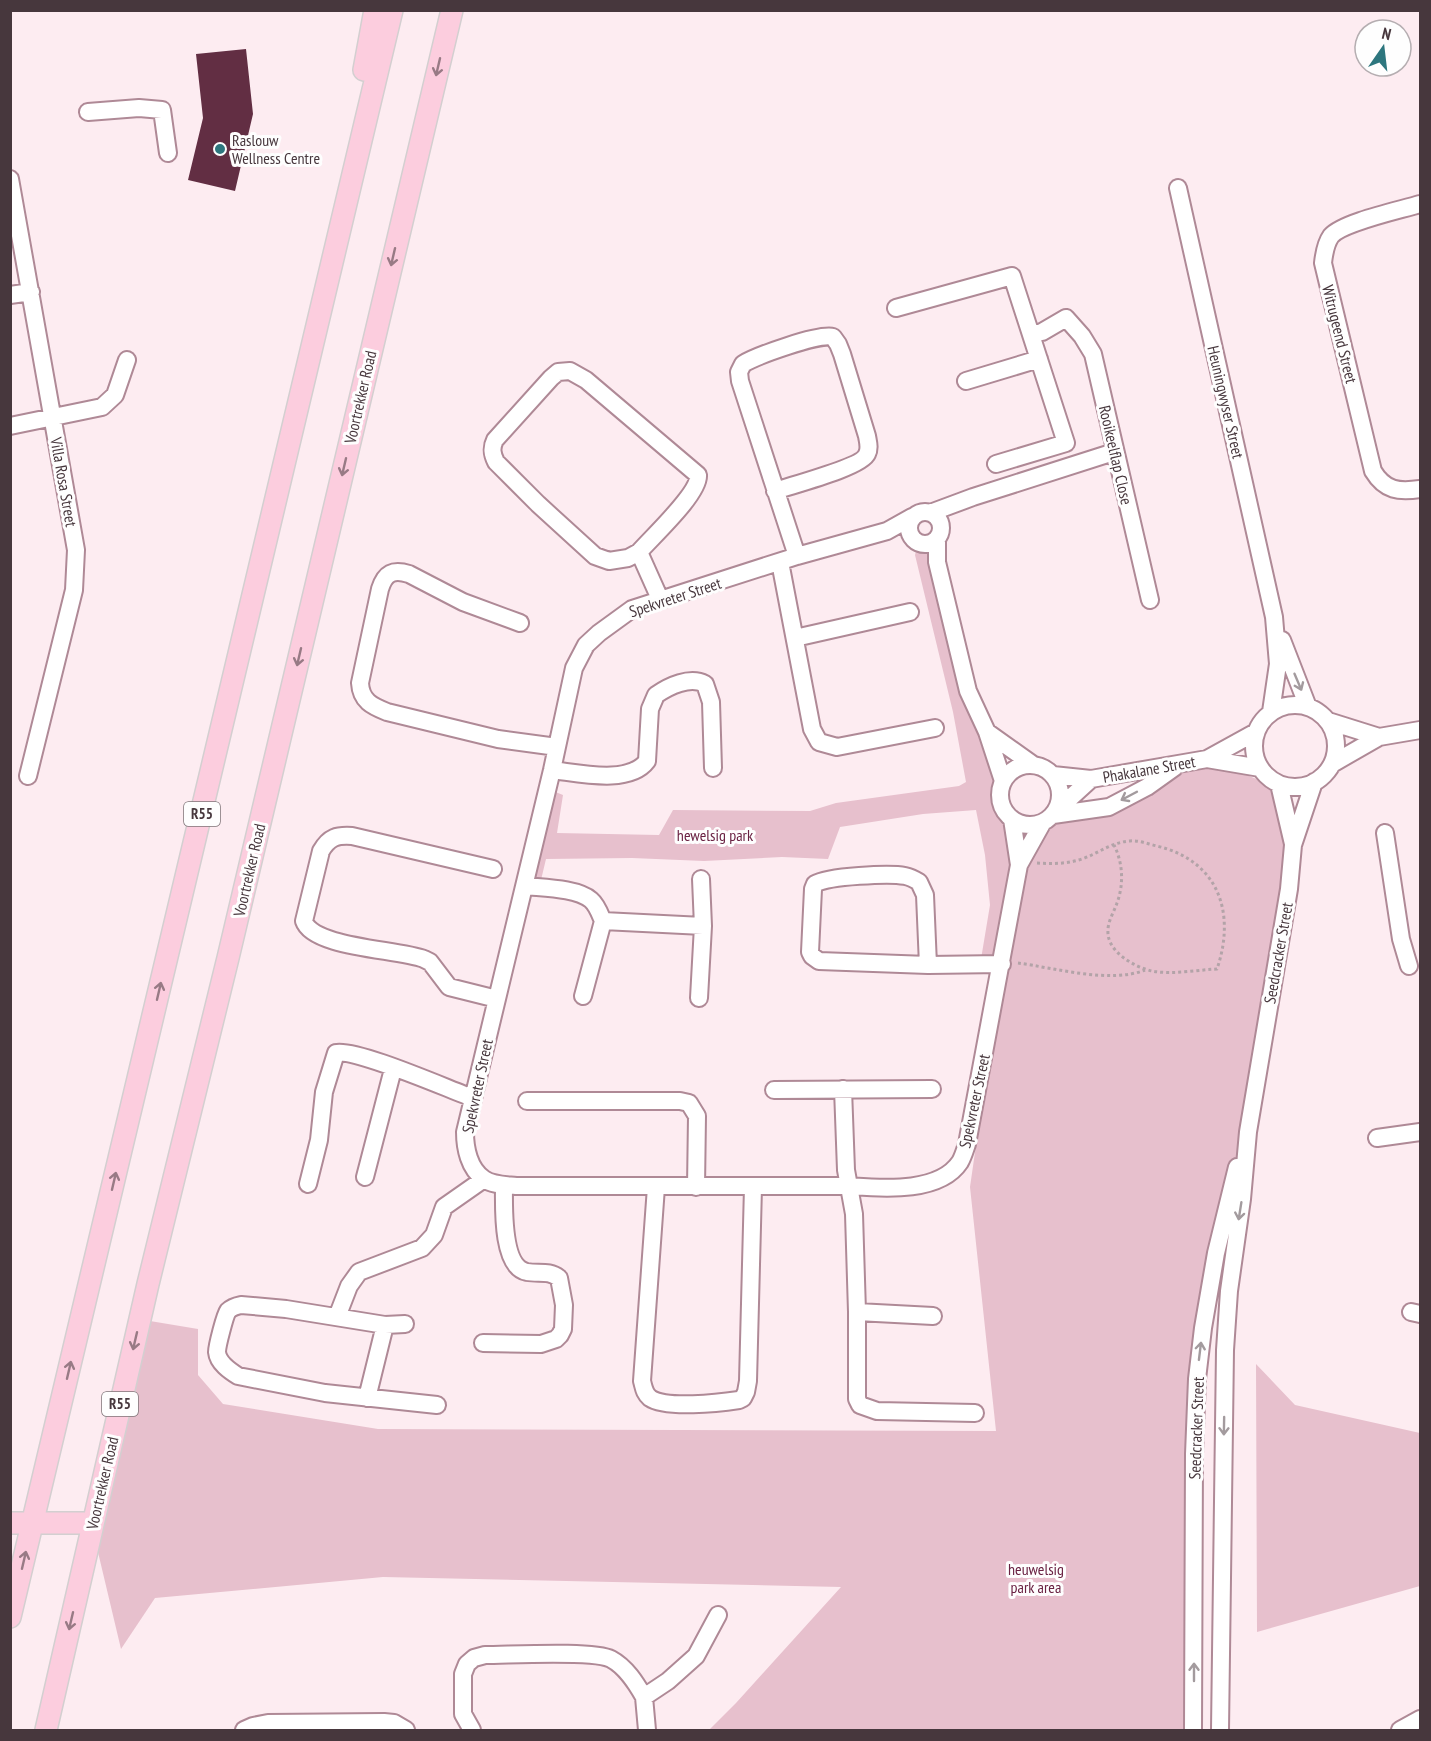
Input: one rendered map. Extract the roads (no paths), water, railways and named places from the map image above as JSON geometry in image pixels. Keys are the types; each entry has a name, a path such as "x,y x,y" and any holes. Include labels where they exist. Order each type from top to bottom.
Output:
{"main road":[{"path":"342,219 357,106 375,10"},
{"name":"R55","path":"10,1617 392,10"},
{"name":"Voortrekker Road","path":"46,1731 148,1284 234,935 452,10"},
{"path":"10,1523 92,1523"}],"street":[{"path":"88,112 139,108 162,110 168,153"},
{"name":"Villa Rosa Street","path":"11,184 76,550 74,590 28,776"},
{"name":"Heuningwyser Street","path":"1178,188 1274,617 1278,664 1271,712"},
{"name":"Witrugeend Street","path":"1420,204 1336,231 1328,242 1323,263 1373,471 1378,479 1390,489 1408,491 1420,489"},
{"path":"896,308 1012,276 1066,443 996,464"},
{"path":"10,295 31,292"},
{"name":"Rooikeelflap Close","path":"1032,334 1042,332 1066,318 1087,344 1096,363 1114,452 1150,600"},
{"path":"775,491 856,465 867,456 869,447 867,436 842,354 832,337 820,336 760,356 748,361 740,368 740,381 775,491 797,556"},
{"path":"966,381 1039,359"},
{"path":"10,426 95,410 110,402 119,386 127,360"},
{"path":"570,371 586,380 698,475 699,480 693,493 639,552 628,558 609,561 595,556 496,462 492,447 495,440 558,372 570,371"},
{"path":"1003,781 987,732 968,691 937,562 933,531 924,512 910,526 912,540 933,531 954,504 1114,452"},
{"name":"Spekvreter Street","path":"910,526 797,556 660,599 621,615 599,633 580,654 574,668 525,886 465,1132 466,1150 473,1165 484,1179 504,1185 889,1188 925,1184 945,1176 960,1162 967,1144 1002,962 1019,865 1012,819"},
{"path":"639,552 660,599"},
{"path":"780,562 812,729 819,742 837,747 935,728"},
{"path":"520,623 463,602 409,574 392,571 383,579 380,589 360,683 361,692 370,705 387,712 492,737 557,747"},
{"path":"795,638 910,612"},
{"name":"Heuningwyser Street","path":"1274,617 1308,707"},
{"path":"552,770 614,775 639,770 647,761 650,709 656,695 696,680 705,684 711,702 713,768"},
{"path":"1298,705 1319,712 1328,721 1336,741 1335,757 1329,770 1314,782 1295,787 1280,784 1267,776 1260,768 1255,757 1256,732 1271,712 1282,707 1298,705"},
{"path":"1328,721 1379,737"},
{"path":"1332,764 1379,737 1420,730"},
{"path":"987,732 1032,765"},
{"name":"Phakalane Street","path":"1053,775 1091,779 1207,759 1256,732"},
{"name":"Phakalane Street","path":"1207,759 1260,768"},
{"path":"1050,816 1058,807 1061,795 1059,784 1053,775 1043,767 1032,765 1014,769 1003,781 1000,801 1012,819 1025,824 1050,816 1109,807 1147,787 1178,765"},
{"name":"Phakalane Street","path":"1050,816 1091,779"},
{"name":"Seedcracker Street","path":"1220,1731 1225,1350 1229,1291 1242,1199 1248,1132 1289,889 1293,844 1314,782"},
{"name":"Seedcracker Street","path":"1280,784 1293,844"},
{"name":"Spekvreter Street","path":"1019,865 1050,816"},
{"path":"1385,833 1401,939 1409,966"},
{"path":"494,869 352,836 337,836 330,839 321,850 304,921 315,935 344,944 424,959 430,962 449,987 497,999"},
{"path":"928,964 925,895 919,882 907,876 879,876 830,879 815,884 810,952 814,959 831,963 928,964 1002,962"},
{"path":"699,998 703,926 701,879"},
{"path":"525,886 569,891 585,896 593,902 603,921 583,996"},
{"path":"603,921 703,926"},
{"path":"308,1184 319,1140 324,1092 334,1056 342,1052 367,1057 393,1069 473,1098"},
{"path":"365,1177 393,1069"},
{"path":"843,1089 848,1186 854,1214 857,1312 855,1393 860,1405 877,1411 975,1413"},
{"path":"774,1090 932,1089"},
{"path":"527,1101 680,1101 688,1103 697,1116 696,1187"},
{"path":"1377,1138 1420,1131"},
{"name":"Seedcracker Street","path":"1193,1731 1194,1466 1198,1367 1216,1252 1231,1188 1248,1132"},
{"path":"337,1317 349,1286 359,1272 422,1248 434,1235 444,1207 484,1179"},
{"path":"483,1343 549,1343 560,1335 563,1329 564,1305 559,1278 549,1272 527,1272 520,1269 508,1251 504,1185"},
{"path":"656,1187 642,1381 649,1397 656,1401 676,1404 739,1400 746,1392 750,1359 753,1187"},
{"path":"405,1324 385,1325 286,1309 234,1306 226,1314 217,1352 227,1369 238,1376 294,1389 437,1405"},
{"path":"857,1312 933,1316"},
{"path":"367,1398 385,1325"},
{"path":"644,1697 668,1681 696,1656 718,1615"},
{"path":"472,1731 463,1714 463,1674 467,1664 474,1658 485,1655 606,1657 624,1669 644,1697 647,1731"},
{"path":"1400,1731 1420,1719"},
{"path":"244,1731 253,1726 268,1723 384,1722 394,1723 406,1731"}],"place":[{"name":"Raslouw Wellness Centre","path":"220,149"}],"park label":[{"name":"hewelsig park","path":"715,835"},
{"name":"heuwelsig park area","path":"1036,1578"}]}
